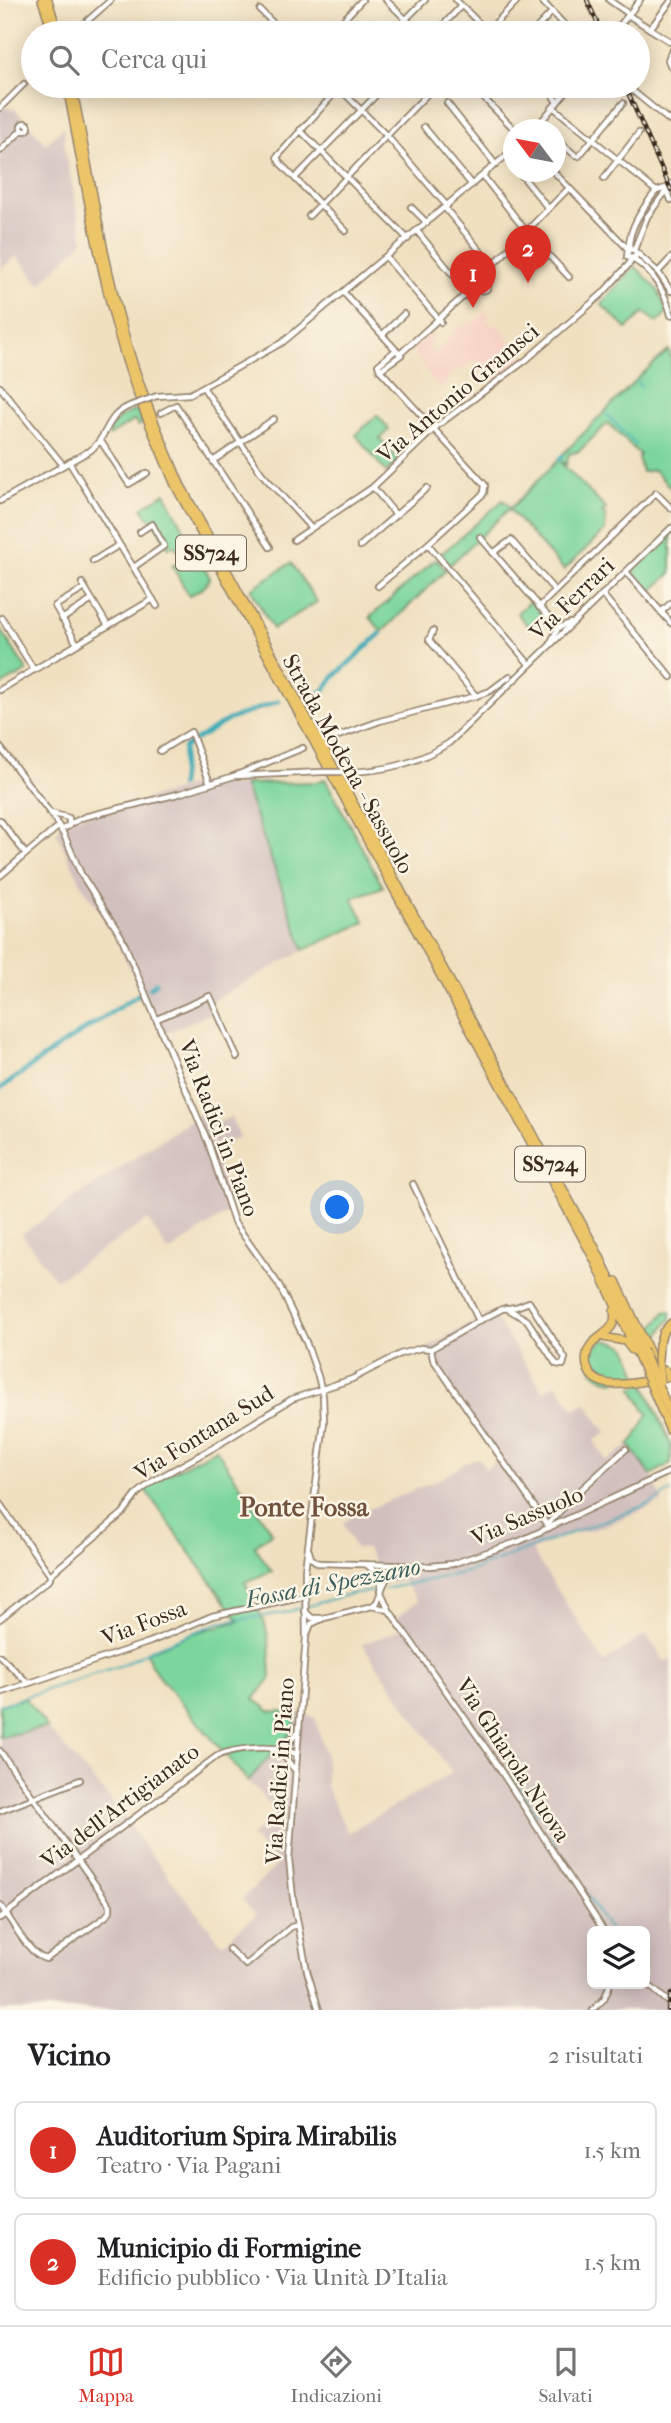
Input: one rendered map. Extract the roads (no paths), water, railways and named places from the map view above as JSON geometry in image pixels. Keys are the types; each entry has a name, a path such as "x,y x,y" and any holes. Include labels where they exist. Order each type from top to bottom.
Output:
{"highway":[{"path":"42,0 49,21"},
{"path":"48,0 54,21"},
{"name":"Strada Modena - Sassuolo","path":"68,98 119,337 145,417 175,485 582,1236 671,1415"},
{"name":"Strada Modena - Sassuolo","path":"74,98 114,295 136,373 180,484 600,1257 671,1433"},
{"path":"600,1257 626,1301 654,1362 671,1375"},
{"path":"610,1293 615,1317 603,1336 592,1345 586,1358 589,1371 599,1382 614,1385 671,1375"},
{"path":"663,1395 658,1369 659,1345 663,1332 671,1323"},
{"path":"603,1336 625,1341 638,1353"}],"street":[{"path":"87,21 111,0"},
{"path":"342,21 362,0"},
{"path":"386,0 406,19 425,0"},
{"path":"456,0 475,21"},
{"path":"498,21 518,0"},
{"path":"541,0 561,21"},
{"path":"609,0 639,21"},
{"path":"623,21 640,0"},
{"path":"671,1 650,29 671,42"},
{"path":"447,21 461,6"},
{"path":"260,10 271,21"},
{"path":"543,21 552,12"},
{"path":"670,54 671,67"},
{"path":"0,107 21,87"},
{"path":"328,98 277,156 280,163 346,231"},
{"path":"350,98 387,136 481,252"},
{"path":"295,178 373,98"},
{"path":"309,216 423,98"},
{"path":"484,98 504,119"},
{"path":"554,98 555,105 656,191 669,186 671,200"},
{"path":"544,119 561,98"},
{"path":"641,98 671,122"},
{"path":"447,103 496,164"},
{"path":"566,148 577,156 623,103"},
{"path":"425,127 472,185"},
{"path":"0,151 22,130"},
{"path":"300,130 408,239"},
{"path":"604,178 639,133"},
{"path":"0,501 91,450 99,442 111,418 120,410 157,396 183,396 283,342 503,159"},
{"path":"483,176 527,231 569,277"},
{"path":"527,182 548,208"},
{"path":"563,182 617,238 657,272 671,291"},
{"name":"Via Antonio Gramsci","path":"631,259 626,256 632,250 647,217 669,186"},
{"path":"378,586 429,547 486,489 378,365 399,353 440,321 481,283 489,271 569,188"},
{"name":"Via Antonio Gramsci","path":"294,540 373,487 435,428 526,360 601,294 635,257 632,250 632,232 640,213 656,191"},
{"path":"411,207 427,223"},
{"path":"417,231 453,275"},
{"path":"617,238 632,232"},
{"path":"386,257 440,321"},
{"path":"657,272 671,258"},
{"path":"631,259 639,263 661,289 671,315"},
{"path":"344,293 399,353"},
{"path":"383,334 404,314"},
{"path":"0,387 64,466"},
{"path":"203,387 262,474 310,528"},
{"path":"161,413 176,405 270,547"},
{"path":"213,461 274,419"},
{"path":"99,442 129,484 147,472"},
{"path":"69,462 157,606"},
{"path":"373,487 396,515"},
{"path":"360,546 427,488"},
{"path":"539,607 656,493 671,508"},
{"path":"134,567 164,546 152,524 140,532"},
{"name":"Via Ferrari","path":"69,826 84,817 178,794 234,776 346,772 400,766 432,754 465,730 671,527"},
{"path":"480,537 558,628"},
{"path":"493,553 511,540 556,591"},
{"path":"93,561 119,544"},
{"path":"429,547 529,664"},
{"path":"626,572 671,624"},
{"path":"77,644 55,606 84,585 108,626"},
{"path":"602,594 671,677"},
{"path":"0,690 153,599"},
{"path":"62,618 92,600"},
{"path":"661,612 671,603"},
{"path":"2,618 34,670"},
{"path":"551,644 558,628 574,621"},
{"path":"433,631 429,639 476,696"},
{"path":"334,738 380,721 476,696 490,691 510,676"},
{"path":"490,691 498,696"},
{"path":"160,751 191,732 210,783"},
{"name":"Via Radici in Piano","path":"0,747 50,812 81,874 121,936 208,1142 234,1222 279,1285 306,1342 322,1389 324,1422 304,1576 306,1637 289,1859 307,1971 319,2010"},
{"name":"Via Ferrari","path":"234,776 303,748"},
{"path":"50,812 65,815"},
{"path":"58,826 58,817 65,815"},
{"name":"Via Ferrari","path":"65,815 84,817"},
{"name":"Via Radici in Piano","path":"65,815 69,826 67,842"},
{"path":"0,820 25,853"},
{"path":"0,876 58,826 69,826"},
{"path":"157,1019 210,996 237,1057"},
{"path":"413,1184 479,1321"},
{"path":"506,1308 527,1320 556,1364 563,1365 565,1358 530,1303 526,1301 516,1307 506,1308 479,1321 431,1349 433,1359 548,1527 598,1473 626,1449"},
{"name":"Via Fontana Sud","path":"0,1619 50,1579 50,1575 123,1513 138,1493 153,1481 292,1399 352,1379 400,1353 431,1349"},
{"name":"Via Sassuolo","path":"365,1564 415,1566 466,1561 520,1541 671,1471"},
{"path":"0,1504 50,1575"},
{"path":"309,1543 311,1558 318,1563 365,1564 376,1571 381,1597 372,1606"},
{"path":"304,1576 318,1563"},
{"path":"381,1586 393,1572 415,1566"},
{"name":"Via Fossa","path":"0,1693 150,1642 212,1616 304,1596"},
{"name":"Via Ghiarola Nuova","path":"381,1597 488,1751 601,1926"},
{"path":"306,1637 310,1624 324,1618 372,1606 389,1610"},
{"path":"305,1612 312,1618 324,1618"},
{"path":"0,1656 28,1683"},
{"path":"274,1749 290,1741 298,1731"},
{"name":"Via dell'Artigianato","path":"0,1918 218,1756 243,1748 274,1749 296,1754"},
{"name":"Via dell'Artigianato","path":"274,1749 285,1757 295,1770"},
{"path":"0,1751 108,1900 110,1911 46,1959 40,1958 32,1951 0,1905"},
{"path":"285,1757 296,1754"},
{"path":"0,1811 80,1780"},
{"path":"229,1950 246,1965 291,1927 298,1925"},
{"path":"650,1986 671,2004"},
{"path":"593,2010 604,1999 608,1989"}],"waterway":[{"path":"636,381 641,387"},
{"path":"607,415 636,445"},
{"path":"559,459 562,456"},
{"path":"319,693 381,633"},
{"path":"197,739 228,720 279,701"},
{"path":"180,786 184,748 193,741"},
{"path":"150,988 156,983"},
{"path":"0,1089 141,993"},
{"name":"Fossa di Spezzano","path":"385,1589 467,1572 649,1504 671,1491"},
{"name":"Fossa di Spezzano","path":"0,1705 122,1665 157,1647 218,1623 283,1613 350,1594 380,1590"},
{"path":"511,1775 536,1814"},
{"path":"549,1835 607,1926"}],"railway":[{"path":"587,0 597,21"},
{"path":"630,98 671,190"},
{"path":"668,2010 671,1994"}],"place":[{"name":"Municipio di Formigine","path":"528,283"},
{"name":"Auditorium Spira Mirabilis","path":"473,308"}],"district":[{"name":"Ponte Fossa","path":"304,1507"}]}
